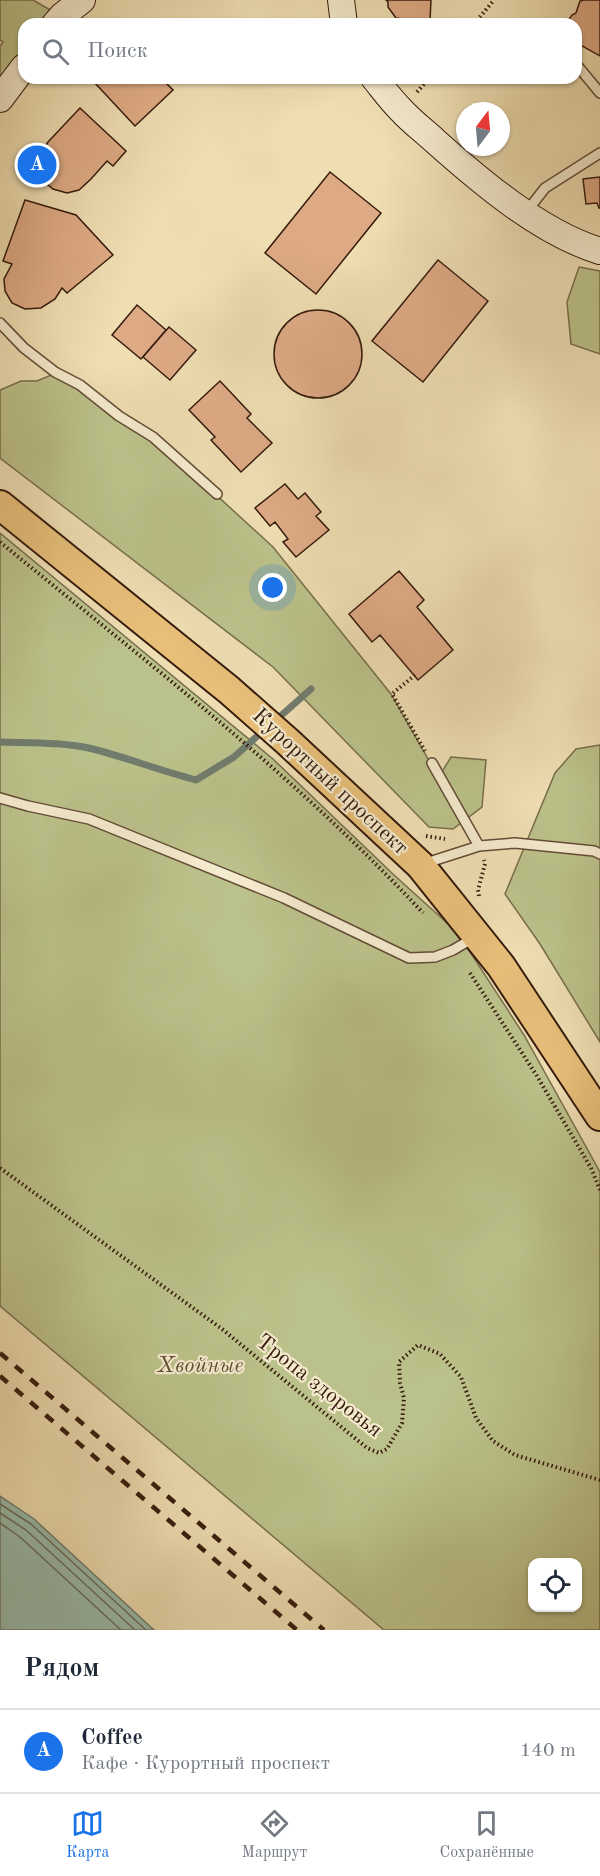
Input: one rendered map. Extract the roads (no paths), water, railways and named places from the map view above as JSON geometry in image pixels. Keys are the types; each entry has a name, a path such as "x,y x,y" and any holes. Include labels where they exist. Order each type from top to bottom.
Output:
{"main road":[{"name":"Курортный проспект","path":"0,505 229,690 420,865 501,966 600,1116"}],"street":[{"path":"60,18 82,0"},
{"path":"340,0 344,18"},
{"path":"0,99 18,75"},
{"path":"379,84 401,111 462,165 525,213 582,246 600,251"}],"lane":[{"path":"582,71 600,93"},
{"path":"525,213 545,188 600,153"},
{"path":"0,323 24,348 55,372 80,385 118,416 153,437 218,494"},
{"path":"432,763 477,847"},
{"path":"0,798 90,819 284,898 409,958 435,957 477,936"},
{"path":"420,865 477,847 515,843 600,854"}],"water":[{"path":"0,1496 34,1519 154,1630 0,1630"}],"waterway":[{"path":"275,721 311,689"},
{"path":"0,742 47,743 82,747 196,780 234,757 264,730"}],"railway":[{"path":"0,1353 324,1630"},
{"path":"0,1376 297,1630"}],"place":[{"name":"Coffee","path":"37,165"}],"park label":[{"name":"Хвойные","path":"200,1366"}]}
